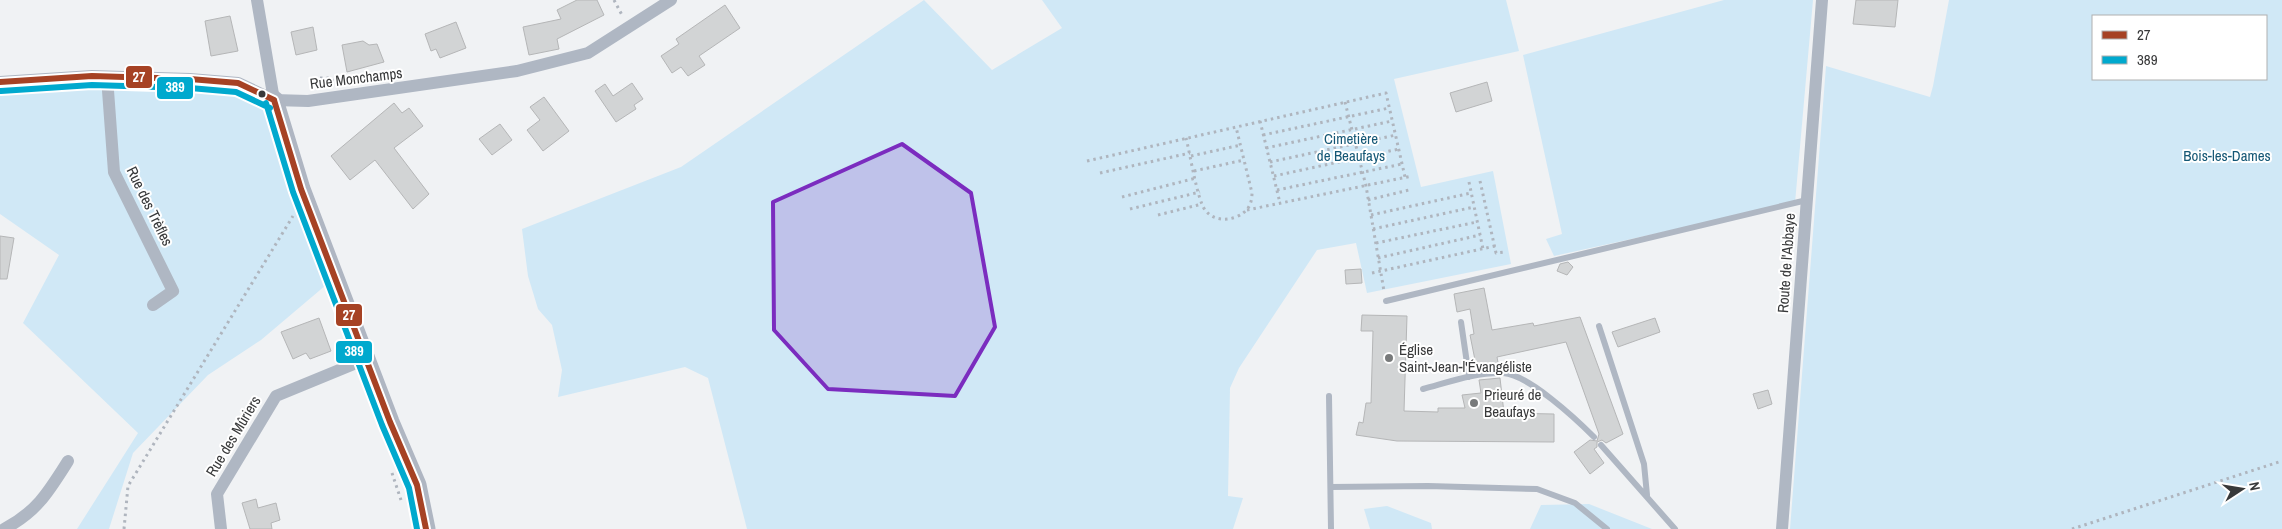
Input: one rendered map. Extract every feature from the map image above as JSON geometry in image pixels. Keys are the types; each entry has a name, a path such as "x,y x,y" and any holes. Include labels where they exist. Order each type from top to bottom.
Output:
{"street":[{"path":"257,0 274,100 304,197 417,485 426,529"},
{"name":"Rue Monchamps","path":"0,82 107,77 190,78 238,83 274,100 308,101 417,86 535,66 588,53 671,0"},
{"name":"Route de l'Abbaye","path":"1782,529 1822,0"},
{"name":"Rue des Trèfles","path":"107,77 114,172 173,291 153,305"},
{"name":"Rue des Mûriers","path":"222,529 218,494 276,396 366,359"},
{"path":"4,529 20,521 41,503 68,461"}],"lane":[{"path":"1386,301 1807,200"},
{"path":"1461,322 1469,377"},
{"path":"1599,326 1644,464 1647,495"},
{"path":"1423,389 1469,377 1504,373 1517,377 1565,407 1594,437"},
{"path":"1329,396 1331,529"},
{"path":"1601,445 1675,529"},
{"path":"1331,487 1428,486 1536,489 1575,504 1607,529"}],"path":[{"path":"1087,161 1386,93 1405,177"},
{"path":"1346,102 1366,186 1386,301"},
{"path":"1263,135 1389,108"},
{"path":"1260,121 1280,203"},
{"path":"1266,148 1392,121"},
{"path":"1236,127 1252,193 1252,202 1247,210"},
{"path":"1270,162 1396,135"},
{"path":"1186,138 1202,204 1205,209 1218,219 1229,220 1247,210 1412,176"},
{"path":"1100,173 1240,145"},
{"path":"1274,176 1399,149"},
{"path":"1194,171 1244,160"},
{"path":"1277,190 1402,164"},
{"path":"1122,197 1196,178"},
{"path":"1480,181 1496,253 1505,252"},
{"path":"1469,182 1483,249"},
{"path":"1368,200 1410,190"},
{"path":"1130,209 1200,192"},
{"path":"1371,215 1471,193"},
{"path":"124,529 128,486 304,197"},
{"path":"1158,215 1202,204"},
{"path":"1373,228 1474,207"},
{"path":"1376,243 1477,222"},
{"path":"1378,258 1480,235"},
{"path":"1372,273 1494,246"},
{"path":"2072,529 2282,461"}],"highlighted area":[{"path":"902,144 971,193 995,327 955,396 828,389 774,330 773,202"}],"green space":[{"name":"Cimetière de Beaufays","path":"924,0 992,70 1062,28 1042,0 1506,0 1519,51 1394,79 1421,187 1493,171 1511,264 1367,293 1356,243 1317,250 1239,368 1230,388 1228,496 1243,498 1233,529 747,529 708,378 685,367 558,397 562,370 552,325 538,309 528,276 522,229 681,167"},
{"path":"1724,0 1813,0 1795,203 1554,256 1546,239 1562,234 1523,55"},
{"name":"Bois-les-Dames","path":"1949,0 2282,0 2282,529 1790,529 1826,66 1930,97"},
{"path":"78,84 200,86 265,94 289,185 326,285 261,340 208,375 133,453 109,529 77,529 138,433 23,323 59,255 0,214 0,89"},
{"path":"1589,504 1652,529 1530,529 1541,505"},
{"path":"1387,506 1431,523 1432,529 1370,529 1364,509"}],"building":[{"path":"577,0 597,0 604,15 557,39 559,49 529,55 523,27 561,19 557,10"},
{"path":"1856,0 1898,0 1895,27 1853,24"},
{"path":"725,5 740,28 699,56 705,65 688,76 681,67 672,73 661,56 679,44 676,39"},
{"path":"230,16 238,51 211,56 205,21"},
{"path":"456,22 466,48 440,58 436,49 431,51 425,34"},
{"path":"313,27 317,50 296,55 291,32"},
{"path":"363,41 369,45 377,44 384,62 347,72 342,45"},
{"path":"1487,82 1492,101 1456,112 1450,93"},
{"path":"632,83 643,99 634,105 636,109 616,122 595,91 605,84 613,96"},
{"path":"544,97 569,131 543,151 527,130 540,120 530,107"},
{"path":"394,103 402,113 409,108 423,126 394,148 429,194 413,209 375,160 350,180 331,156"},
{"path":"500,124 512,140 492,155 479,139"},
{"path":"0,236 14,238 7,279 0,279"},
{"path":"1568,262 1573,267 1567,275 1557,271 1560,264"},
{"path":"1361,269 1362,283 1346,284 1345,270"},
{"path":"1484,288 1492,330 1533,323 1534,326 1580,317 1623,434 1606,443 1602,440 1597,442 1597,447 1594,449 1604,463 1590,474 1574,452 1590,440 1597,441 1599,434 1566,342 1497,357 1499,368 1477,370 1470,335 1474,334 1470,309 1457,312 1454,294"},
{"path":"1362,315 1407,316 1404,411 1438,412 1438,408 1465,408 1462,395 1481,393 1479,380 1500,378 1504,413 1554,414 1554,442 1397,441 1356,435 1359,422 1363,423 1366,403 1371,403 1373,331 1361,331"},
{"path":"319,318 331,351 310,359 306,353 293,359 281,332"},
{"path":"1655,318 1660,332 1618,347 1612,332"},
{"path":"1768,390 1772,404 1758,409 1753,394"},
{"path":"256,499 258,508 276,503 280,520 271,523 272,529 250,529 242,503"}],"transit line":[{"name":"27","path":"0,82 92,76 190,79 238,83 274,100"},
{"name":"389","path":"1,91 92,85 190,88 236,92 270,108"},
{"name":"27","path":"274,100 301,189 390,422 417,485 426,529"},
{"name":"389","path":"266,103 293,192 382,425 409,488 417,529"}],"place":[{"name":"Église Saint-Jean-l'Évangéliste","path":"1389,358"},
{"name":"Prieuré de Beaufays","path":"1474,403"}]}
